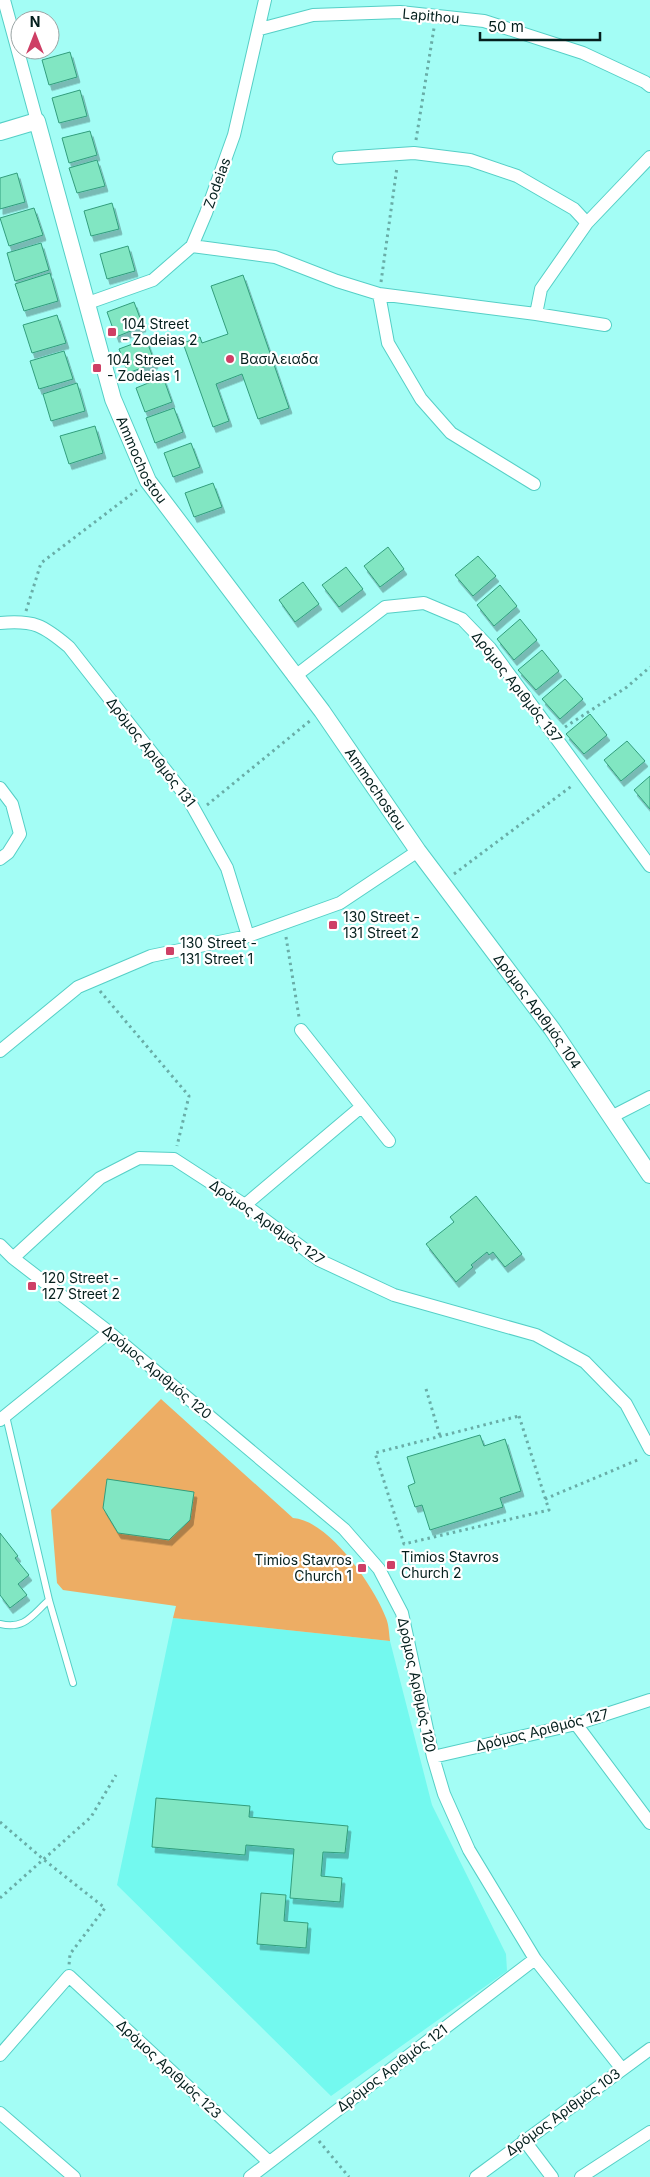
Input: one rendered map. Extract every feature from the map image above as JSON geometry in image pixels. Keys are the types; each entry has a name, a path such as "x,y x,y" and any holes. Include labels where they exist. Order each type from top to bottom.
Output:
{"street":[{"name":"Ammochostou","path":"4,0 113,399 148,481 322,711 418,851"},
{"name":"Zodeias","path":"88,303 153,280 192,246 234,135 260,29 265,0"},
{"name":"Lapithou","path":"260,29 313,15 400,12 484,20 584,53 650,86"},
{"path":"0,132 37,121"},
{"path":"339,158 414,153 470,160 517,176 574,209 587,223"},
{"path":"536,314 541,289 587,223 650,157"},
{"path":"192,246 275,256 337,281 379,294 536,314 605,325"},
{"path":"379,294 388,343 421,399 451,433 534,484"},
{"name":"Δρόμος Αριθμός 137","path":"294,676 385,607 424,603 462,619 490,648 650,866"},
{"name":"Δρόμος Αριθμός 131","path":"0,623 22,621 48,629 69,647 189,800 227,868 248,936"},
{"path":"0,788 12,804 20,834 8,853 0,859"},
{"path":"0,1051 78,987 151,956 248,936 340,903 418,851"},
{"name":"Δρόμος Αριθμός 104","path":"418,851 552,1029 650,1175"},
{"path":"301,1030 389,1141"},
{"path":"611,1117 650,1097"},
{"path":"245,1205 361,1107"},
{"path":"13,1258 100,1178 139,1158 174,1159"},
{"name":"Δρόμος Αριθμός 127","path":"174,1159 245,1205 319,1260 386,1291 536,1336 585,1362 626,1404 646,1454"},
{"name":"Δρόμος Αριθμός 120","path":"0,1245 13,1258 109,1332 344,1529 379,1569 402,1613 433,1756 444,1794 469,1850 535,1959 622,2069"},
{"path":"3,1418 109,1332"},
{"name":"Δρόμος Αριθμός 127","path":"433,1756 576,1724 650,1700"},
{"path":"576,1724 650,1823"},
{"name":"Δρόμος Αριθμός 121","path":"250,2177 535,1959"},
{"path":"0,2054 69,1976"},
{"name":"Δρόμος Αριθμός 123","path":"69,1976 269,2162"},
{"name":"Δρόμος Αριθμός 103","path":"476,2177 650,2049"},
{"path":"0,2113 74,2177"},
{"path":"581,2177 650,2132"},
{"path":"524,2140 552,2177"}],"lane":[{"path":"3,1418 49,1600 73,1683"},
{"path":"0,1624 20,1625 49,1600"}],"path":[{"path":"414,153 436,16"},
{"path":"379,294 399,154"},
{"path":"22,621 41,563 148,481"},
{"path":"554,734 627,687 650,667"},
{"path":"197,813 322,711"},
{"path":"442,883 584,777"},
{"path":"284,923 301,1030"},
{"path":"91,982 189,1096 174,1159"},
{"path":"426,1389 440,1436"},
{"path":"519,1416 545,1499 549,1510 404,1544 375,1453 519,1416"},
{"path":"545,1499 646,1454"},
{"path":"0,1898 91,1818 116,1775"},
{"path":"0,1822 105,1908 70,1954 69,1976"},
{"path":"310,2130 349,2177"}],"shaded area":[{"path":"161,1399 293,1518 307,1522 321,1530 335,1543 349,1558 372,1590 387,1621 390,1641 173,1618 176,1606 63,1590 57,1583 51,1510"},
{"path":"173,1618 390,1641 432,1805 506,1954 507,1971 331,2096 117,1885"}],"building":[{"path":"70,52 77,77 49,85 42,60 60,60 60,55"},
{"path":"80,90 87,116 59,123 52,98"},
{"path":"90,131 97,155 69,163 62,138"},
{"path":"97,160 105,186 77,193 69,168"},
{"path":"17,173 25,202 0,209 0,178"},
{"path":"112,203 119,229 91,236 84,211"},
{"path":"34,208 43,235 9,246 0,218"},
{"path":"41,243 49,270 15,281 7,253"},
{"path":"128,246 135,271 107,279 100,254"},
{"path":"50,273 58,301 24,311 15,284"},
{"name":"Βασιλειαδα","path":"243,275 289,408 258,419 242,374 216,384 229,421 213,427 183,343 200,337 202,343 228,334 211,286"},
{"path":"134,302 143,326 116,337 107,312"},
{"path":"57,315 66,343 32,353 23,325"},
{"path":"146,339 155,363 128,373 119,349"},
{"path":"64,351 73,379 39,389 30,361"},
{"path":"163,377 172,402 145,412 136,388"},
{"path":"77,383 85,411 51,421 43,394"},
{"path":"174,408 183,432 155,443 146,418"},
{"path":"95,426 103,453 69,464 60,436"},
{"path":"191,443 200,467 173,477 164,453"},
{"path":"213,483 222,507 194,517 185,493"},
{"path":"388,547 404,569 380,587 364,566"},
{"path":"478,556 496,576 473,596 455,575"},
{"path":"346,567 363,589 339,607 322,585"},
{"path":"303,582 319,604 295,622 279,600"},
{"path":"500,585 517,606 494,626 477,605"},
{"path":"520,619 537,640 514,660 497,639"},
{"path":"542,650 559,671 536,690 518,670"},
{"path":"565,679 583,699 560,719 542,699"},
{"path":"590,714 607,735 584,754 566,734"},
{"path":"627,741 645,761 621,781 604,760"},
{"path":"650,776 650,809 634,790"},
{"path":"476,1196 522,1254 505,1267 493,1252 489,1255 487,1252 471,1265 473,1267 456,1282 426,1244 454,1222 450,1217"},
{"path":"480,1435 484,1446 505,1439 521,1491 500,1498 503,1507 430,1530 422,1505 415,1507 408,1486 415,1483 407,1457"},
{"path":"107,1479 194,1492 190,1520 169,1540 118,1533 103,1508"},
{"path":"0,1533 18,1556 15,1558 29,1575 18,1584 27,1595 10,1608 0,1595"},
{"path":"156,1798 250,1806 249,1817 348,1826 345,1853 323,1852 321,1876 342,1878 340,1902 290,1898 294,1849 246,1845 245,1855 152,1847"},
{"path":"261,1893 286,1895 284,1921 308,1923 306,1948 257,1944"}],"place":[{"name":"104 Street - Zodeias 2","path":"112,332"},
{"name":"Βασιλειαδα","path":"230,359"},
{"name":"104 Street - Zodeias 1","path":"97,368"},
{"name":"130 Street - 131 Street 2","path":"333,925"},
{"name":"130 Street - 131 Street 1","path":"170,951"},
{"name":"120 Street - 127 Street 2","path":"32,1286"},
{"name":"Timios Stavros Church 2","path":"391,1565"},
{"name":"Timios Stavros Church 1","path":"362,1568"}]}
